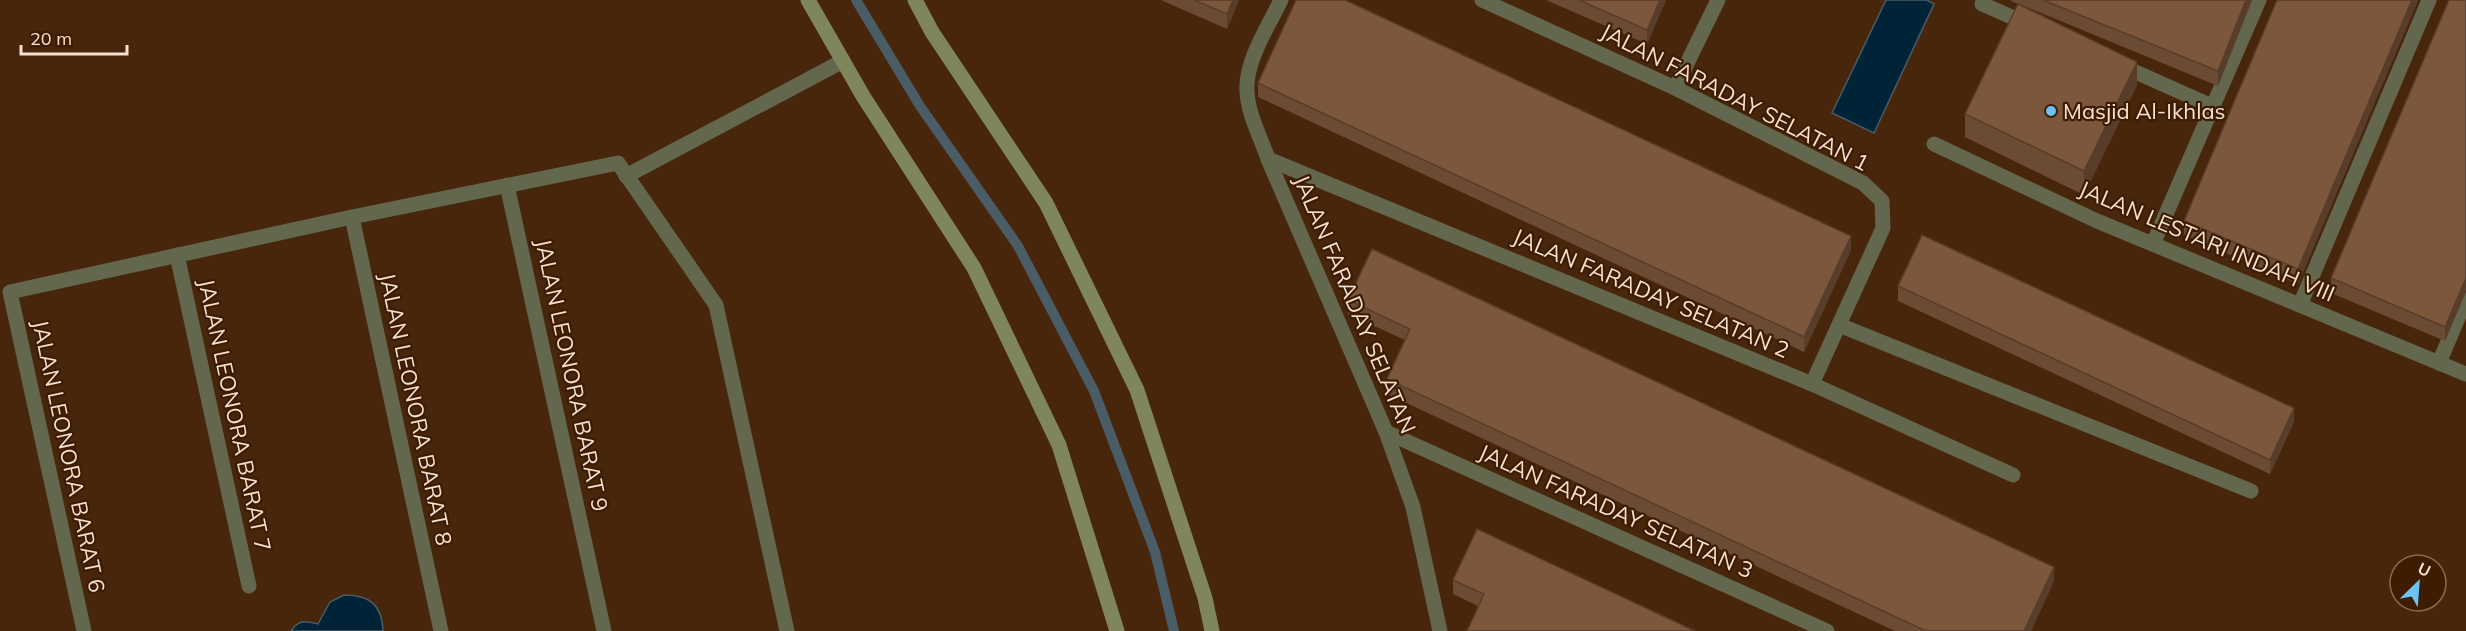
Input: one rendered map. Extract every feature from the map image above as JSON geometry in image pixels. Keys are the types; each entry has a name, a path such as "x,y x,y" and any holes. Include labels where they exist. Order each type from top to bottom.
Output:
{"street":[{"path":"808,0 843,61 974,268 1059,445 1116,631"},
{"path":"915,0 932,32 1046,203 1137,390 1205,598 1212,631"},
{"name":"JALAN FARADAY SELATAN","path":"1281,0 1251,64 1247,91 1253,118 1386,432 1413,507 1440,631"},
{"name":"JALAN FARADAY SELATAN 1","path":"1482,0 1675,87 1863,183 1882,201 1883,228 1812,384"},
{"path":"1675,87 1718,0"},
{"path":"2153,244 2259,0"},
{"path":"2300,305 2429,0"},
{"path":"1983,4 2046,32"},
{"path":"2109,60 2214,107"},
{"path":"177,255 507,185 622,170 843,61"},
{"name":"JALAN LESTARI INDAH VIII","path":"1934,144 2097,221 2466,374"},
{"name":"JALAN FARADAY SELATAN 2","path":"1269,159 1812,384 2013,475"},
{"path":"622,170 716,304 787,631"},
{"name":"JALAN LEONORA BARAT 9","path":"507,185 604,631"},
{"name":"JALAN LEONORA BARAT 8","path":"352,217 441,631"},
{"name":"JALAN LEONORA BARAT 6","path":"84,631 10,291 177,255"},
{"name":"JALAN LEONORA BARAT 7","path":"177,255 249,585"},
{"path":"2439,363 2466,299"},
{"path":"1839,325 2251,491"},
{"name":"JALAN FARADAY SELATAN 3","path":"1386,432 1827,631"}],"water":[{"path":"1886,0 1927,0 1934,4 1874,133 1832,113"},
{"path":"344,595 367,599 372,603 380,614 383,631 291,631 297,624 303,622 318,624 330,602"}],"building":[{"path":"1194,0 1233,0 1227,14"},
{"path":"1296,0 1345,0 1851,236 1804,337 1258,83"},
{"path":"1579,0 1660,0 1647,30"},
{"path":"2043,0 2246,0 2218,71"},
{"path":"2277,0 2412,0 2298,269 2184,221"},
{"path":"2449,0 2466,0 2466,278 2445,327 2331,278"},
{"name":"Masjid Al-Ikhlas","path":"2018,4 2137,62 2084,171 1965,114"},
{"path":"1922,235 2294,408 2270,460 1898,286"},
{"path":"1372,249 2054,567 2024,631 1926,631 1387,379 1410,329 1348,300"},
{"path":"1477,529 1695,631 1467,631 1484,594 1453,580"}],"waterway":[{"path":"856,0 920,106 1018,246 1094,391 1155,552 1174,631"}],"place":[{"name":"Masjid Al-Ikhlas","path":"2051,111"}]}
